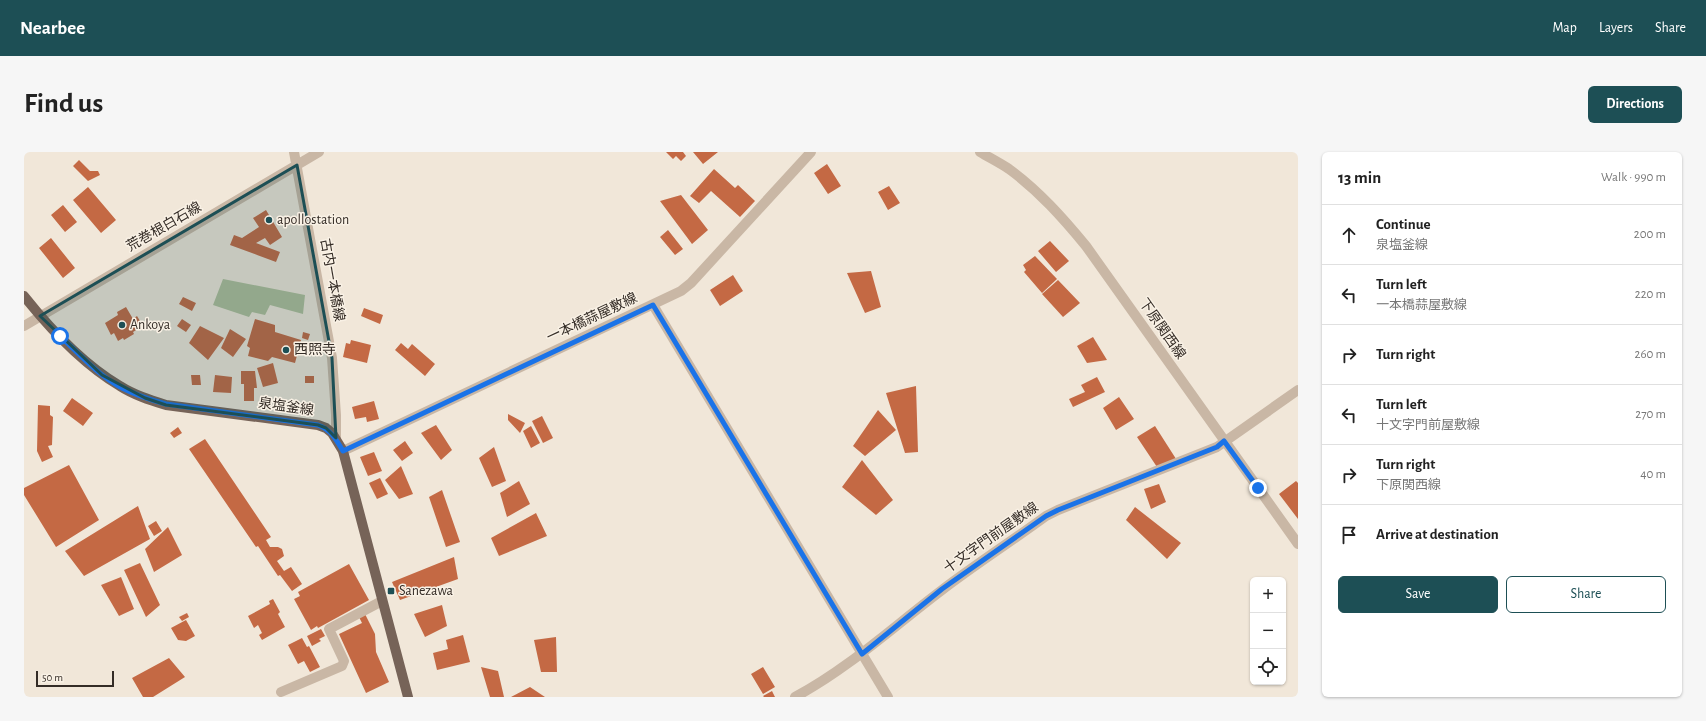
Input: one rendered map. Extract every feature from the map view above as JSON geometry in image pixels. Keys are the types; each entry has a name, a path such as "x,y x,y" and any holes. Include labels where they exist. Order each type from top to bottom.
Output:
{"main road":[{"name":"泉塩釜線","path":"24,296 40,316 102,375 121,387 145,398 166,404 318,425 326,428 336,438 343,451 408,697"}],"street":[{"name":"古内一本橋線","path":"294,152 332,358 336,438"},
{"name":"荒巻根白石線","path":"24,326 319,152"},
{"name":"一本橋蒜屋敷線","path":"343,451 681,291 691,284 811,152"},
{"name":"下原関西線","path":"980,152 1009,169 1041,195 1086,246 1298,544"},
{"path":"653,305 888,697"},
{"name":"十文字門前屋敷線","path":"795,697 818,685 862,654 942,589 1046,516 1065,507 1217,447 1298,390"},
{"path":"281,692 342,666 344,661 329,629 382,601"}],"highlighted area":[{"path":"297,165 332,358 336,438 326,428 318,425 166,405 145,398 102,375 40,316"}],"green space":[{"path":"223,279 305,295 303,314 270,305 265,315 252,312 249,317 213,305"}],"building":[{"path":"666,152 683,152 686,156 681,161 676,156 673,159"},
{"path":"693,152 718,152 703,164"},
{"path":"79,160 90,171 98,171 100,175 88,181 73,166"},
{"path":"827,164 841,186 828,194 814,173"},
{"path":"714,169 735,188 738,185 755,201 740,217 711,191 699,203 690,196"},
{"path":"889,186 900,203 888,210 878,192"},
{"path":"88,187 116,220 101,233 73,200"},
{"path":"681,195 708,230 692,244 660,201"},
{"path":"63,205 77,222 65,232 51,215"},
{"path":"266,210 282,237 270,245 265,238 256,243 280,252 276,262 230,245 234,235 242,238 259,227 253,218"},
{"path":"668,230 683,249 675,255 660,237"},
{"path":"51,238 75,268 63,278 39,248"},
{"path":"1050,241 1069,261 1056,272 1038,251"},
{"path":"1035,256 1057,279 1042,293 1024,272 1026,270 1023,265"},
{"path":"871,271 881,307 865,313 847,273"},
{"path":"733,275 743,291 720,306 710,290"},
{"path":"1058,280 1080,303 1063,317 1042,294"},
{"path":"183,297 196,303 192,311 179,304"},
{"path":"126,307 133,319 137,316 143,326 124,340 123,338 118,341 114,333 111,335 105,323 118,315 117,312"},
{"path":"364,308 383,315 380,324 361,316"},
{"path":"182,319 191,325 186,332 177,326"},
{"path":"255,319 275,325 275,332 301,340 295,363 272,357 268,361 248,356 250,348 247,346"},
{"path":"200,326 224,338 208,360 189,343"},
{"path":"230,329 246,339 233,357 221,348"},
{"path":"303,332 310,334 308,340 302,338"},
{"path":"1093,337 1107,360 1087,363 1077,346"},
{"path":"351,340 371,345 367,363 343,357 346,343 350,344"},
{"path":"401,343 408,349 412,344 435,364 425,376 395,350"},
{"path":"273,363 278,383 263,387 257,368"},
{"path":"241,371 255,371 257,388 254,388 254,401 244,401 244,384 241,384"},
{"path":"191,375 200,375 201,385 192,385"},
{"path":"215,375 232,377 231,393 213,392"},
{"path":"305,376 314,376 314,383 305,383"},
{"path":"1097,377 1105,392 1073,407 1069,399 1085,392 1081,385"},
{"path":"916,386 918,452 905,453 886,393"},
{"path":"1119,397 1134,419 1116,430 1103,408"},
{"path":"72,398 93,413 83,426 63,411"},
{"path":"374,401 379,419 367,422 366,417 355,419 352,407"},
{"path":"38,405 50,406 50,415 53,417 52,445 48,446 53,457 42,462 37,451"},
{"path":"878,410 896,430 865,456 853,446"},
{"path":"508,414 525,423 520,433 508,420"},
{"path":"542,416 553,438 543,443 532,421"},
{"path":"436,425 452,450 441,460 421,433"},
{"path":"531,426 540,443 531,448 523,431"},
{"path":"1155,426 1178,462 1159,470 1137,437"},
{"path":"178,427 182,433 174,438 170,433"},
{"path":"205,439 271,537 266,540 270,547 278,547 282,549 284,556 277,561 284,571 291,567 302,584 292,591 280,575 278,576 258,546 256,547 189,449"},
{"path":"405,441 413,453 402,461 393,450"},
{"path":"494,447 506,481 492,487 479,458"},
{"path":"374,452 382,471 368,476 360,457"},
{"path":"862,460 893,500 876,515 842,487"},
{"path":"69,465 99,520 56,547 24,495 24,488"},
{"path":"401,466 413,494 399,499 385,480"},
{"path":"380,478 388,494 377,499 369,483"},
{"path":"519,481 530,504 507,517 500,493"},
{"path":"1296,481 1298,483 1298,519 1279,494"},
{"path":"1159,484 1166,502 1151,509 1144,489"},
{"path":"442,490 460,542 446,547 429,497"},
{"path":"138,506 150,539 84,576 65,551"},
{"path":"1135,507 1181,543 1167,559 1126,520"},
{"path":"536,513 547,536 499,556 491,538"},
{"path":"156,521 162,531 154,536 148,526"},
{"path":"168,527 182,555 154,572 145,549"},
{"path":"454,557 458,579 400,600 392,582"},
{"path":"140,563 160,605 146,617 124,570"},
{"path":"349,564 369,600 318,628 317,626 311,630 294,599 300,596 298,592"},
{"path":"121,577 134,609 119,616 101,585"},
{"path":"273,599 280,612 278,614 285,627 262,640 259,635 262,633 258,625 254,628 248,616 270,604 269,601"},
{"path":"442,605 447,626 425,637 414,614"},
{"path":"187,613 189,617 182,621 179,617"},
{"path":"365,614 375,634 376,652 389,682 366,693 339,634 362,623 359,617"},
{"path":"186,620 195,636 186,641 178,640 171,628"},
{"path":"321,629 325,636 319,639 321,641 312,646 307,636"},
{"path":"463,635 470,662 437,670 433,653 448,649 446,640"},
{"path":"556,637 557,672 541,672 534,640"},
{"path":"302,638 307,647 309,646 320,667 310,672 304,661 298,664 288,645"},
{"path":"169,658 185,677 153,697 143,697 132,678"},
{"path":"481,667 498,671 504,697 490,697"},
{"path":"763,667 775,687 763,694 751,674"},
{"path":"530,687 545,697 511,697"},
{"path":"772,691 775,697 763,696"}],"place":[{"name":"apollostation","path":"269,220"},
{"name":"Ankoya","path":"122,325"},
{"name":"西照寺","path":"286,350"},
{"name":"Sanezawa","path":"391,591"}],"route":[{"path":"60,336 102,375 121,387 145,398 166,404 318,425 326,428 332,433 343,451 653,305 862,654 942,589 1046,516 1058,510 1217,447 1224,441 1258,488"}]}
